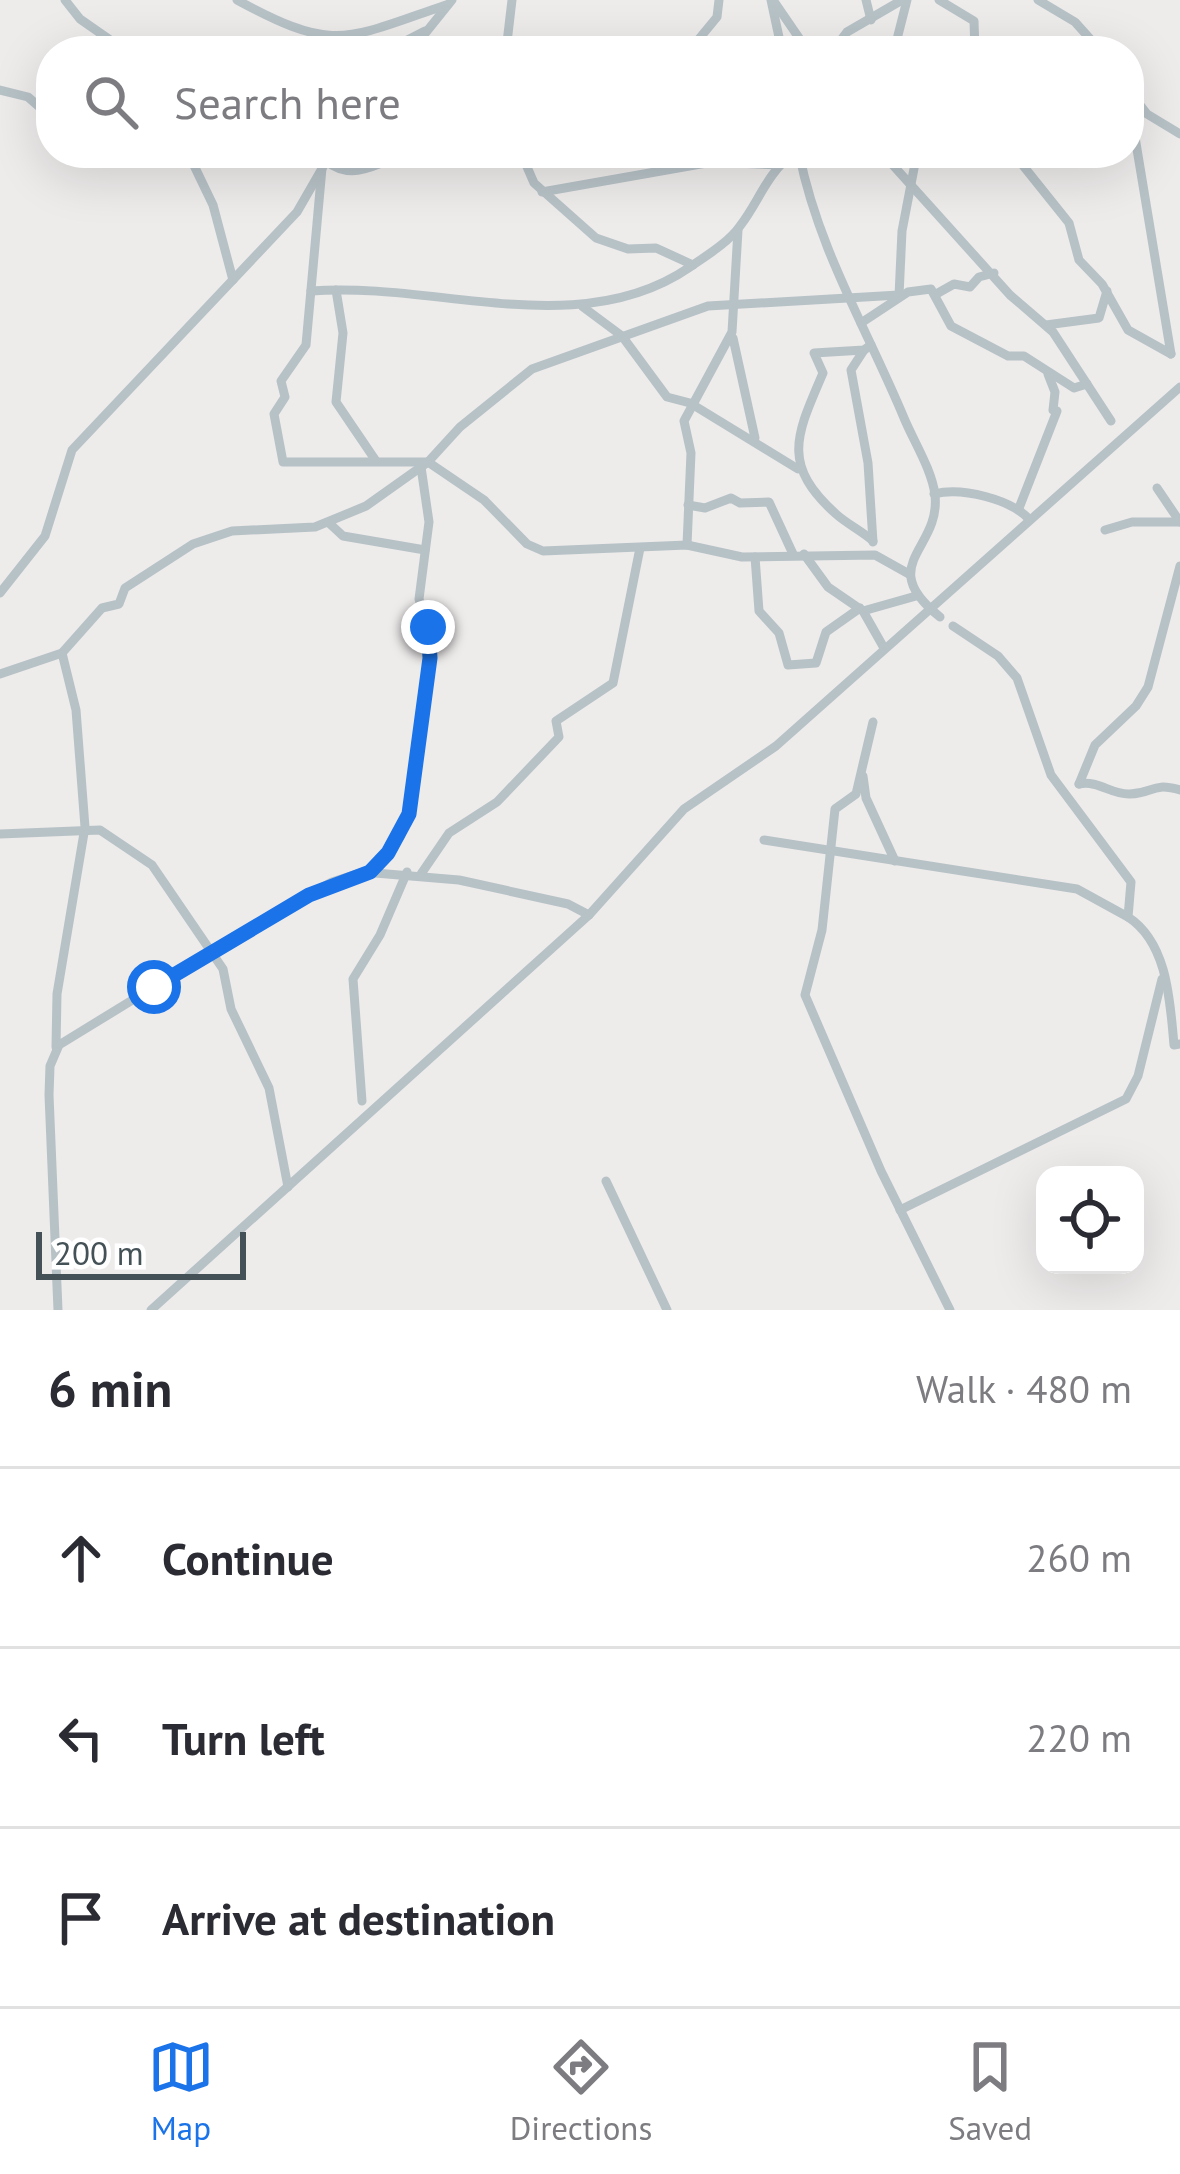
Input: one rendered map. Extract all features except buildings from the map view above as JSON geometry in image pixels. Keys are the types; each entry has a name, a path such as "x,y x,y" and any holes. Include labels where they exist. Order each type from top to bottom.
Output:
{"street":[{"path":"65,0 80,19 104,36"},
{"path":"237,0 274,22 317,36"},
{"path":"508,36 512,0"},
{"path":"701,36 717,17 719,0"},
{"path":"772,0 779,36"},
{"path":"772,0 797,36"},
{"path":"866,0 872,20"},
{"path":"844,36 904,0"},
{"path":"897,36 904,0"},
{"path":"939,0 974,21 974,36"},
{"path":"1038,0 1075,22 1088,36"},
{"path":"342,36 449,2"},
{"path":"423,36 449,2"},
{"path":"415,36 430,28"},
{"path":"0,90 36,104"},
{"path":"1144,109 1180,134"},
{"path":"195,168 213,205 233,280"},
{"path":"0,593 45,536 72,450 184,325 297,212 322,168"},
{"path":"325,168 306,345 281,381 285,397 274,414 283,462 424,465 484,500 534,549 559,553 687,545 754,557 875,555 909,574"},
{"path":"337,168 358,172 368,168"},
{"path":"526,168 542,192 601,241 628,249 656,248 693,265"},
{"path":"542,192 678,168"},
{"path":"310,291 579,305 664,285 738,230 777,168"},
{"path":"798,168 816,227 934,494 909,574 916,596 940,617"},
{"path":"894,168 1046,326 1111,421"},
{"path":"899,296 899,254 914,168"},
{"path":"1025,168 1069,223 1079,260 1107,291 1130,333 1171,354 1139,168"},
{"path":"738,230 733,332 756,440"},
{"path":"0,674 62,653 102,608 118,604 124,588 177,551 232,531 329,523 366,506 424,465 524,373 733,302 899,296 921,289 938,293 954,284 970,287 979,277 994,274"},
{"path":"336,290 343,333 336,402 376,461"},
{"path":"1046,326 1099,318 1107,291"},
{"path":"938,293 951,326 1008,356 1024,356 1074,388 1087,384"},
{"path":"861,322 899,296"},
{"path":"579,305 622,336 667,397 690,403 798,469 829,508 873,542"},
{"path":"687,545 691,453 684,429 690,403 733,332"},
{"path":"798,469 797,439 823,373 814,353 868,348"},
{"path":"868,348 851,370 868,463 875,555"},
{"path":"1019,508 1057,411 1048,374"},
{"path":"151,1310 589,915 684,809 776,746 1180,387"},
{"path":"370,872 400,837 409,814 430,658 419,599 428,506 424,465"},
{"path":"1156,488 1180,522"},
{"path":"934,494 956,491 1019,508 1030,520"},
{"path":"688,505 705,508 731,497 740,503 769,502 798,554 828,587 862,609 884,648"},
{"path":"1106,530 1132,522 1180,522"},
{"path":"329,523 343,536 425,550"},
{"path":"422,874 449,833 497,802 559,737 556,721 613,683 640,548"},
{"path":"754,557 759,611 778,633 788,665 816,663 826,632 862,609 916,596"},
{"path":"1079,784 1095,746 1136,706 1148,687 1180,566"},
{"path":"953,626 1008,665 1028,698 1046,765 1131,882 1128,917"},
{"path":"58,1310 50,1095 57,994 85,827 76,710 62,653"},
{"path":"873,722 856,794 835,809 822,930 805,995 900,1210 950,1310"},
{"path":"863,764 866,798 896,861"},
{"path":"1064,792 1095,783 1130,794 1157,784 1180,790"},
{"path":"0,834 85,827 116,838 152,865 223,969 231,1010 269,1088 288,1187"},
{"path":"764,840 1077,889 1128,917 1148,936 1163,973 1174,1045 1180,1044"},
{"path":"56,1047 212,949 332,882 370,872 422,874 568,904 589,915"},
{"path":"362,1101 353,980 380,935 407,872"},
{"path":"900,1210 1126,1099 1143,1060 1163,973"},
{"path":"606,1181 667,1310"}],"route":[{"path":"154,987 332,882 370,872 388,853 409,814 430,658 428,627"}]}
